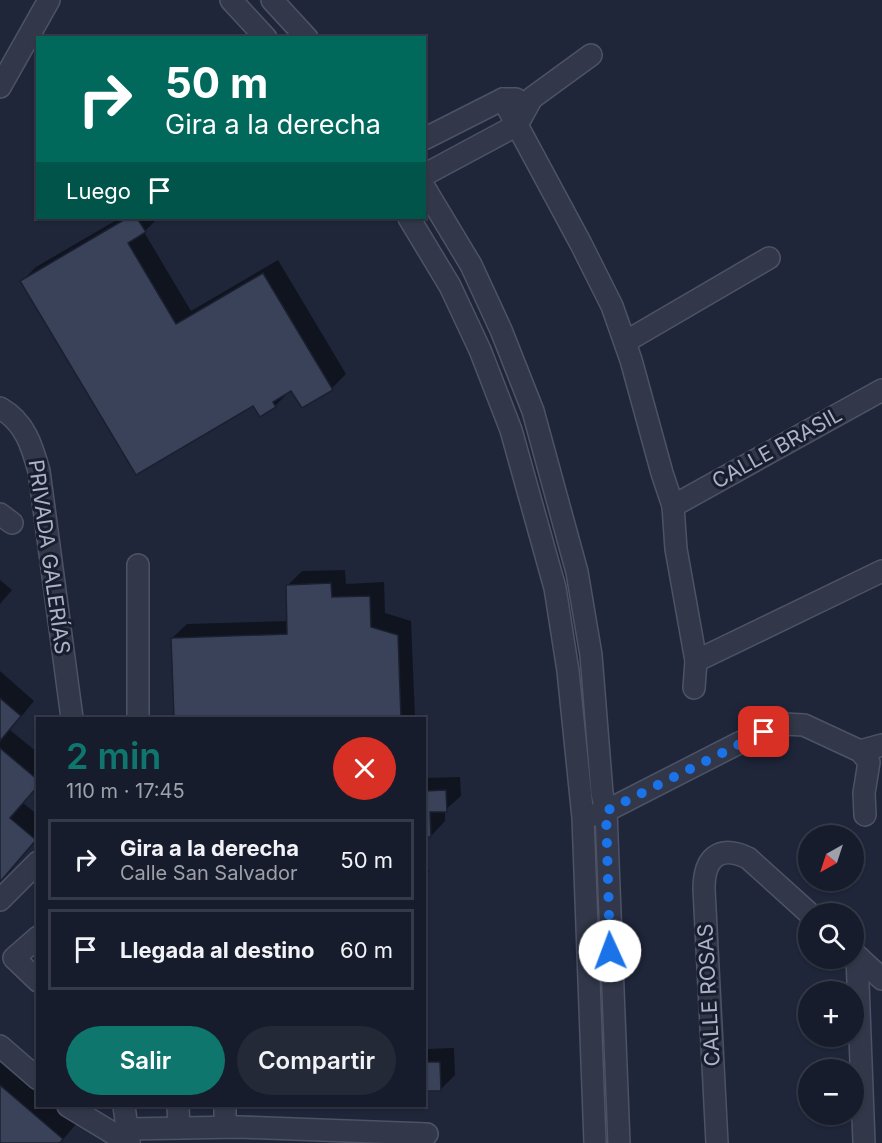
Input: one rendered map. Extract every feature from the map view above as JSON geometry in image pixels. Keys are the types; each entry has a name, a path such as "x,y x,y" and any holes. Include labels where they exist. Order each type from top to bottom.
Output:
{"street":[{"path":"0,87 49,0"},
{"path":"231,0 264,36"},
{"path":"272,0 306,36"},
{"path":"426,174 517,125 532,98 591,55"},
{"path":"426,138 503,99 532,98"},
{"path":"503,99 586,254 612,306 625,342 673,506 676,549 696,661 694,688"},
{"path":"426,190 471,265 501,330 533,411 577,572 591,655 602,793 606,811 620,1143"},
{"path":"410,219 450,286 480,350 511,429 555,588 568,671 583,818 595,1143"},
{"path":"625,342 769,258"},
{"name":"CALLE BRASIL","path":"673,506 882,390"},
{"name":"PRIVADA GALERÍAS","path":"0,408 9,413 30,440 39,471 72,717"},
{"path":"138,565 138,717"},
{"path":"696,661 882,571"},
{"path":"583,818 606,811 739,743 784,724 804,725 860,751 869,762 864,793 865,814"},
{"path":"860,751 882,745"},
{"name":"CALLE ROSAS","path":"717,1143 704,890 706,868 721,853 737,853 748,858 798,903"},
{"path":"0,900 36,864"},
{"path":"36,939 14,958 36,979"},
{"path":"864,963 882,979"},
{"path":"856,969 864,1143"},
{"path":"0,1046 36,1077"},
{"path":"70,1107 128,1136 179,1128 225,1127 427,1134"},
{"path":"124,1107 128,1136"},
{"path":"178,1107 179,1128"},
{"path":"225,1107 225,1127"}],"building":[{"path":"125,219 138,219 146,232 128,243 176,324 263,273 333,390 302,408 291,391 273,402 276,407 260,417 253,406 136,475 20,281"},
{"path":"331,583 332,597 370,596 371,627 398,635 401,717 174,717 171,638 287,634 286,585"},
{"path":"0,698 21,716 0,741"},
{"path":"0,748 36,778 36,788 10,818 36,840 0,882"},
{"path":"446,790 447,812 430,812 431,837 426,837 426,791"},
{"path":"426,1062 440,1062 441,1091 426,1091"},
{"path":"0,1085 63,1139 60,1143 0,1143"}],"route":[{"path":"610,951 606,811 764,732"}]}
